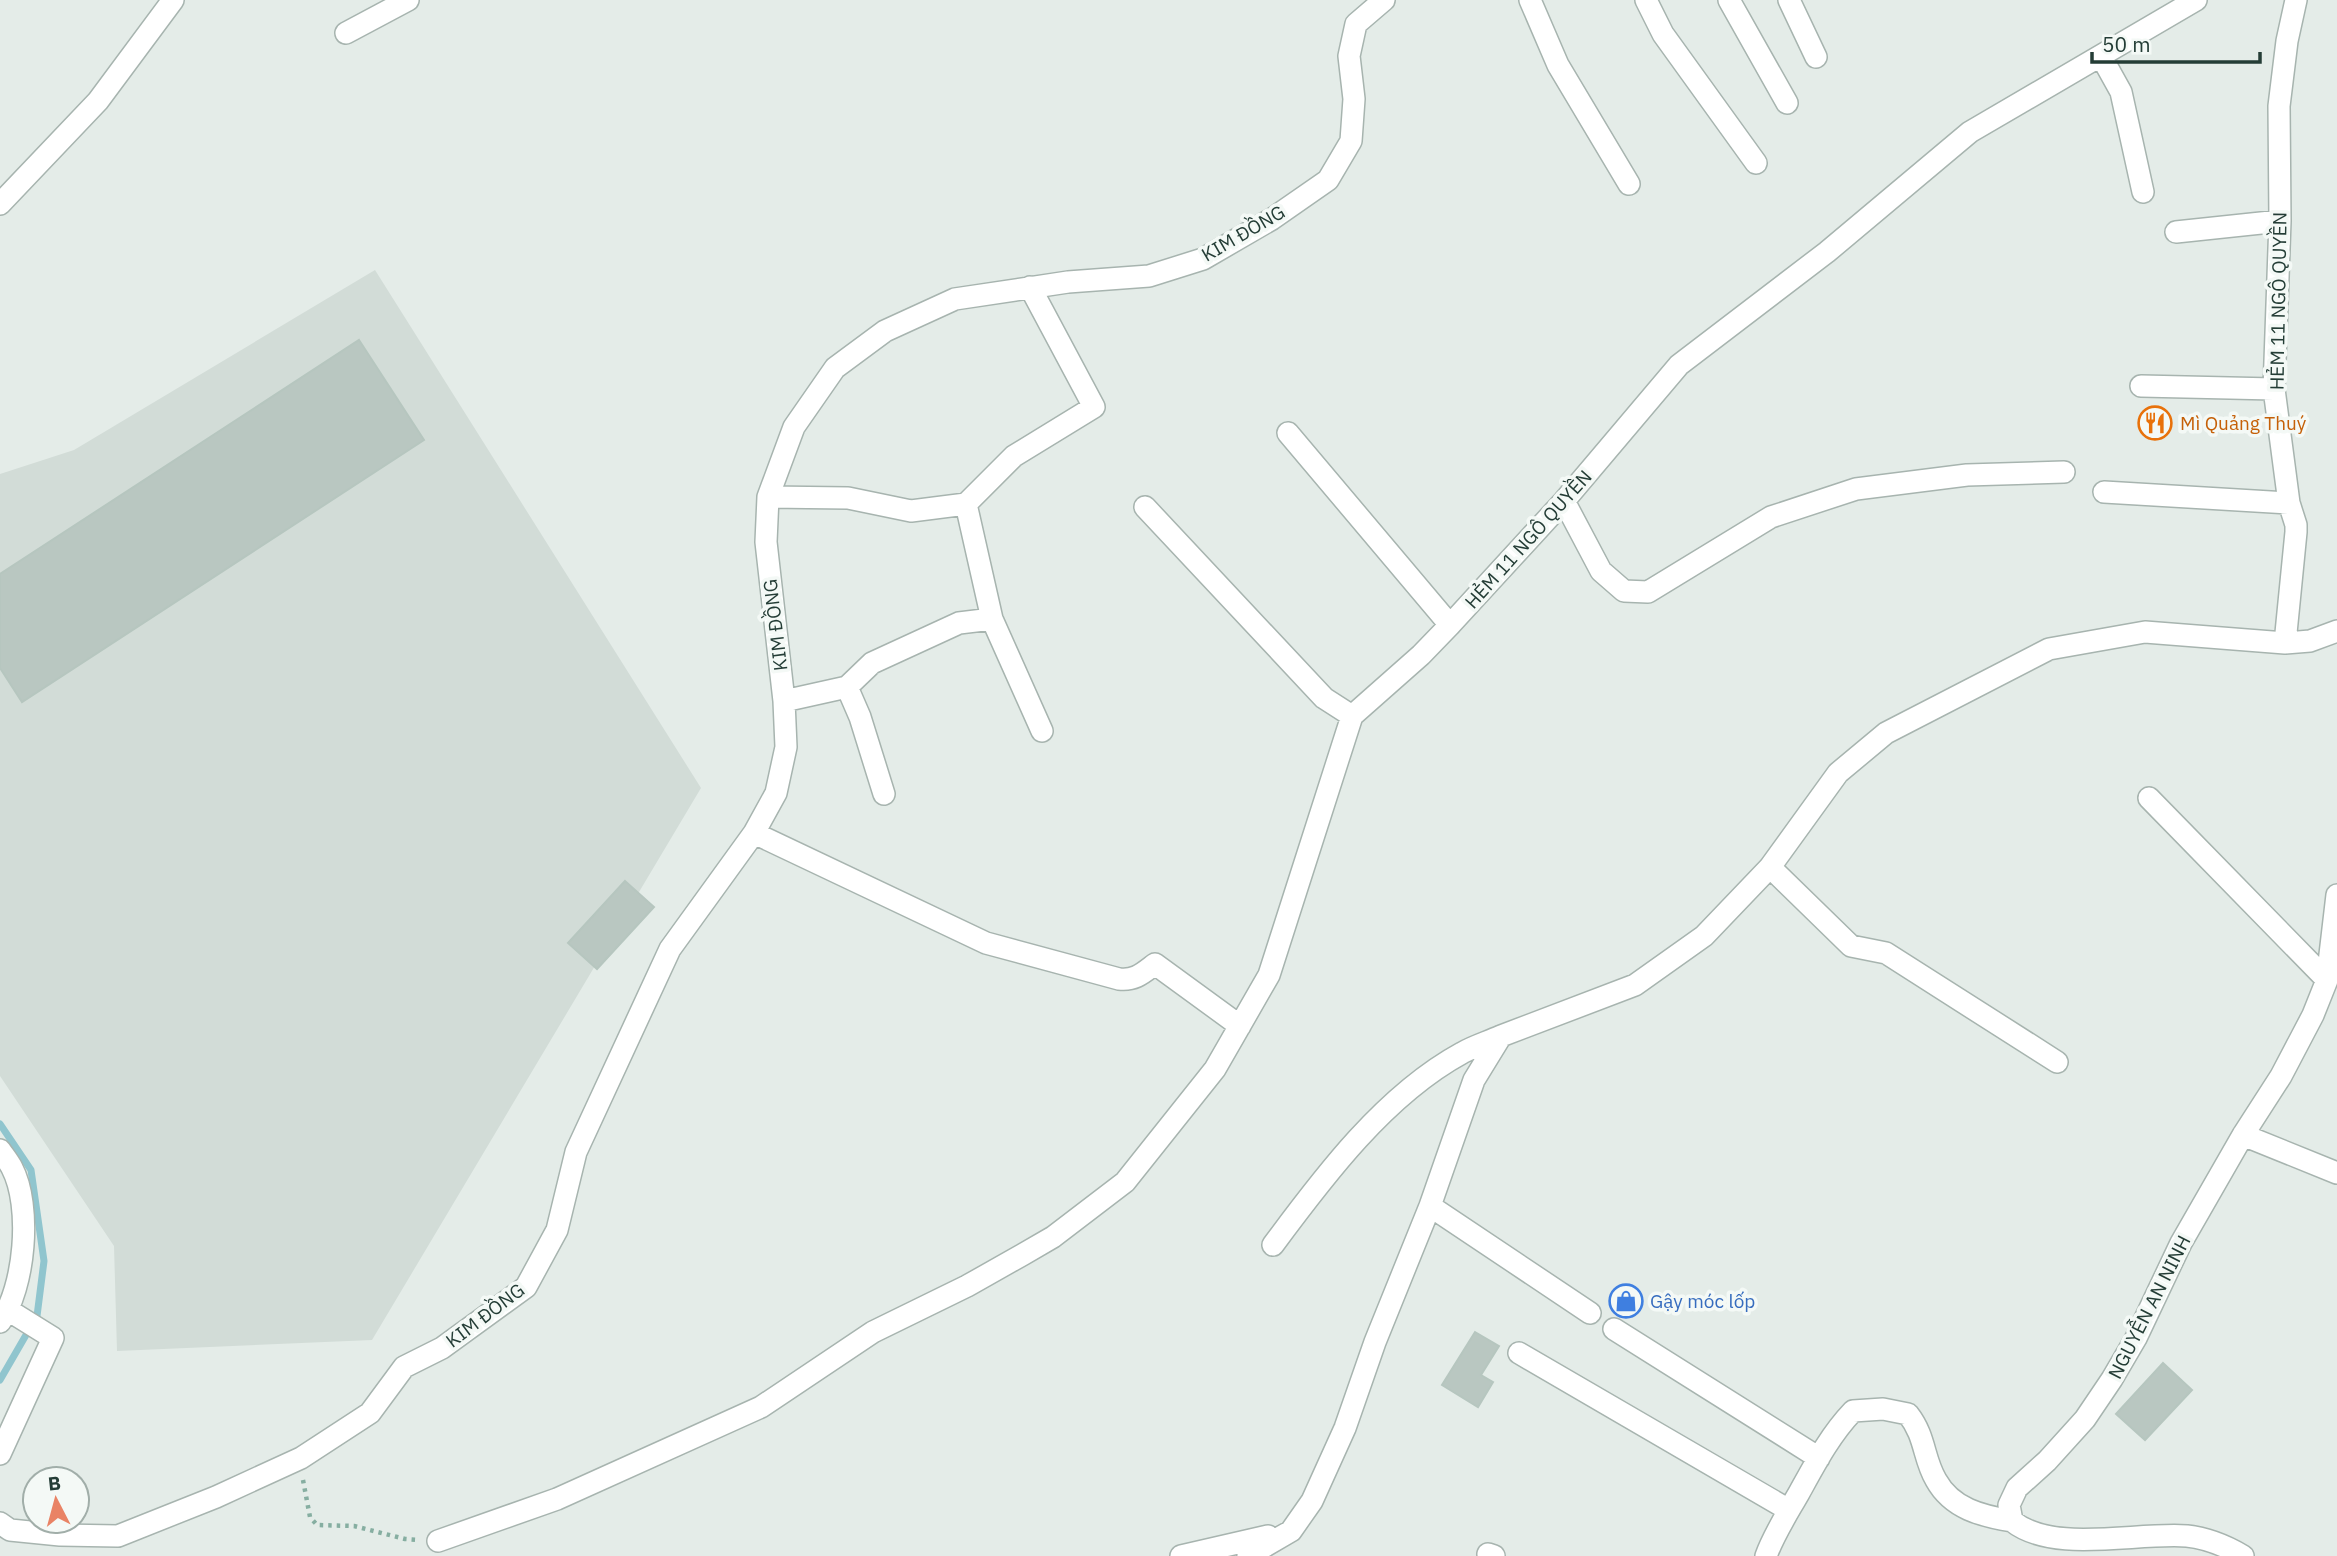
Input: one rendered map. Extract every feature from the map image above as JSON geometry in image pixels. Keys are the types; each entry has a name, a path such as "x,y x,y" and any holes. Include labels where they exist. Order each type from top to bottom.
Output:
{"street":[{"path":"0,204 99,101 173,0"},
{"path":"346,33 408,0"},
{"name":"KIM ĐỒNG","path":"0,1523 10,1530 61,1535 118,1536 216,1497 301,1458 370,1412 404,1367 442,1348 526,1287 557,1230 576,1152 670,949 754,833 776,793 786,747 784,701 766,542 768,497 794,427 835,368 885,331 955,299 1030,287 1149,276 1203,259 1272,219 1328,180 1351,141 1354,99 1349,56 1356,24 1384,0"},
{"path":"1530,0 1558,65 1629,184"},
{"path":"1646,0 1663,34 1756,163"},
{"path":"1728,0 1787,103"},
{"path":"1789,0 1816,57"},
{"name":"HẺM 11 NGÔ QUYỀN","path":"1352,716 1421,655 1450,625 1564,501 1679,365 1827,252 1970,132 2196,0"},
{"name":"HẺM 11 NGÔ QUYỀN","path":"2284,643 2296,524 2289,502 2274,389 2280,221 2279,106 2287,41 2296,0"},
{"path":"2101,56 2121,92 2143,192"},
{"path":"2176,232 2280,221"},
{"path":"768,497 848,498 911,511 966,504 1014,456 1094,407 1030,287"},
{"path":"2141,386 2274,389"},
{"path":"1288,433 1450,625"},
{"path":"1564,501 1601,571 1623,591 1648,592 1771,517 1856,489 1967,475 2064,472"},
{"path":"2104,492 2289,502"},
{"path":"966,504 992,619 1042,731"},
{"path":"438,1541 557,1499 761,1407 873,1332 967,1286 1053,1237 1125,1182 1215,1069 1269,975 1352,716 1324,698 1145,507"},
{"path":"784,701 847,687 872,663 959,623 992,619"},
{"path":"1273,1245 1327,1171 1360,1136 1420,1081 1462,1053 1635,985 1704,936 1770,867 1838,773 1886,733 2049,649 2145,632 2284,643 2310,641 2337,631"},
{"path":"847,687 860,717 884,794"},
{"path":"2149,798 2327,980"},
{"path":"754,833 986,943 1119,979 1128,980 1139,976 1155,964 1240,1026"},
{"path":"1770,867 1851,946 1886,953 2057,1062"},
{"name":"NGUYỄN AN NINH","path":"2012,1521 2009,1505 2017,1488 2047,1461 2085,1419 2112,1379 2136,1338 2181,1244 2243,1135 2281,1076 2313,1015 2327,980 2337,895"},
{"path":"1248,1556 1291,1531 1312,1501 1345,1429 1375,1342 1430,1206 1474,1080 1502,1036"},
{"path":"2243,1135 2337,1173"},
{"path":"0,1150 13,1169 23,1206 23,1243 4,1316 53,1338 0,1454"},
{"path":"1430,1206 1591,1313"},
{"path":"1614,1329 1819,1458"},
{"path":"1518,1353 1789,1510"},
{"path":"1766,1556 1789,1510 1838,1426 1853,1411 1883,1409 1908,1414 1918,1427 1936,1480 1957,1504 1980,1515 2012,1521 2024,1530 2043,1536 2068,1539 2190,1536 2226,1547 2243,1556"},
{"path":"1181,1556 1291,1531"}],"path":[{"path":"301,1458 310,1517 317,1525 354,1525 405,1539 438,1541"}],"shaded area":[{"path":"375,270 701,788 372,1340 117,1351 114,1246 0,1076 0,474 74,450"}],"building":[{"path":"359,340 424,440 22,702 0,668 0,574"},
{"path":"625,881 654,907 597,969 568,943"},
{"path":"1475,1332 1499,1346 1481,1375 1493,1382 1478,1407 1442,1385"},
{"path":"2163,1363 2192,1390 2145,1440 2116,1414"}],"waterway":[{"path":"0,1124 31,1170 44,1261 37,1316 0,1380"}],"place":[{"name":"Mì Quảng Thuý","path":"2155,423"},
{"name":"Gậy móc lốp","path":"1626,1301"}]}
